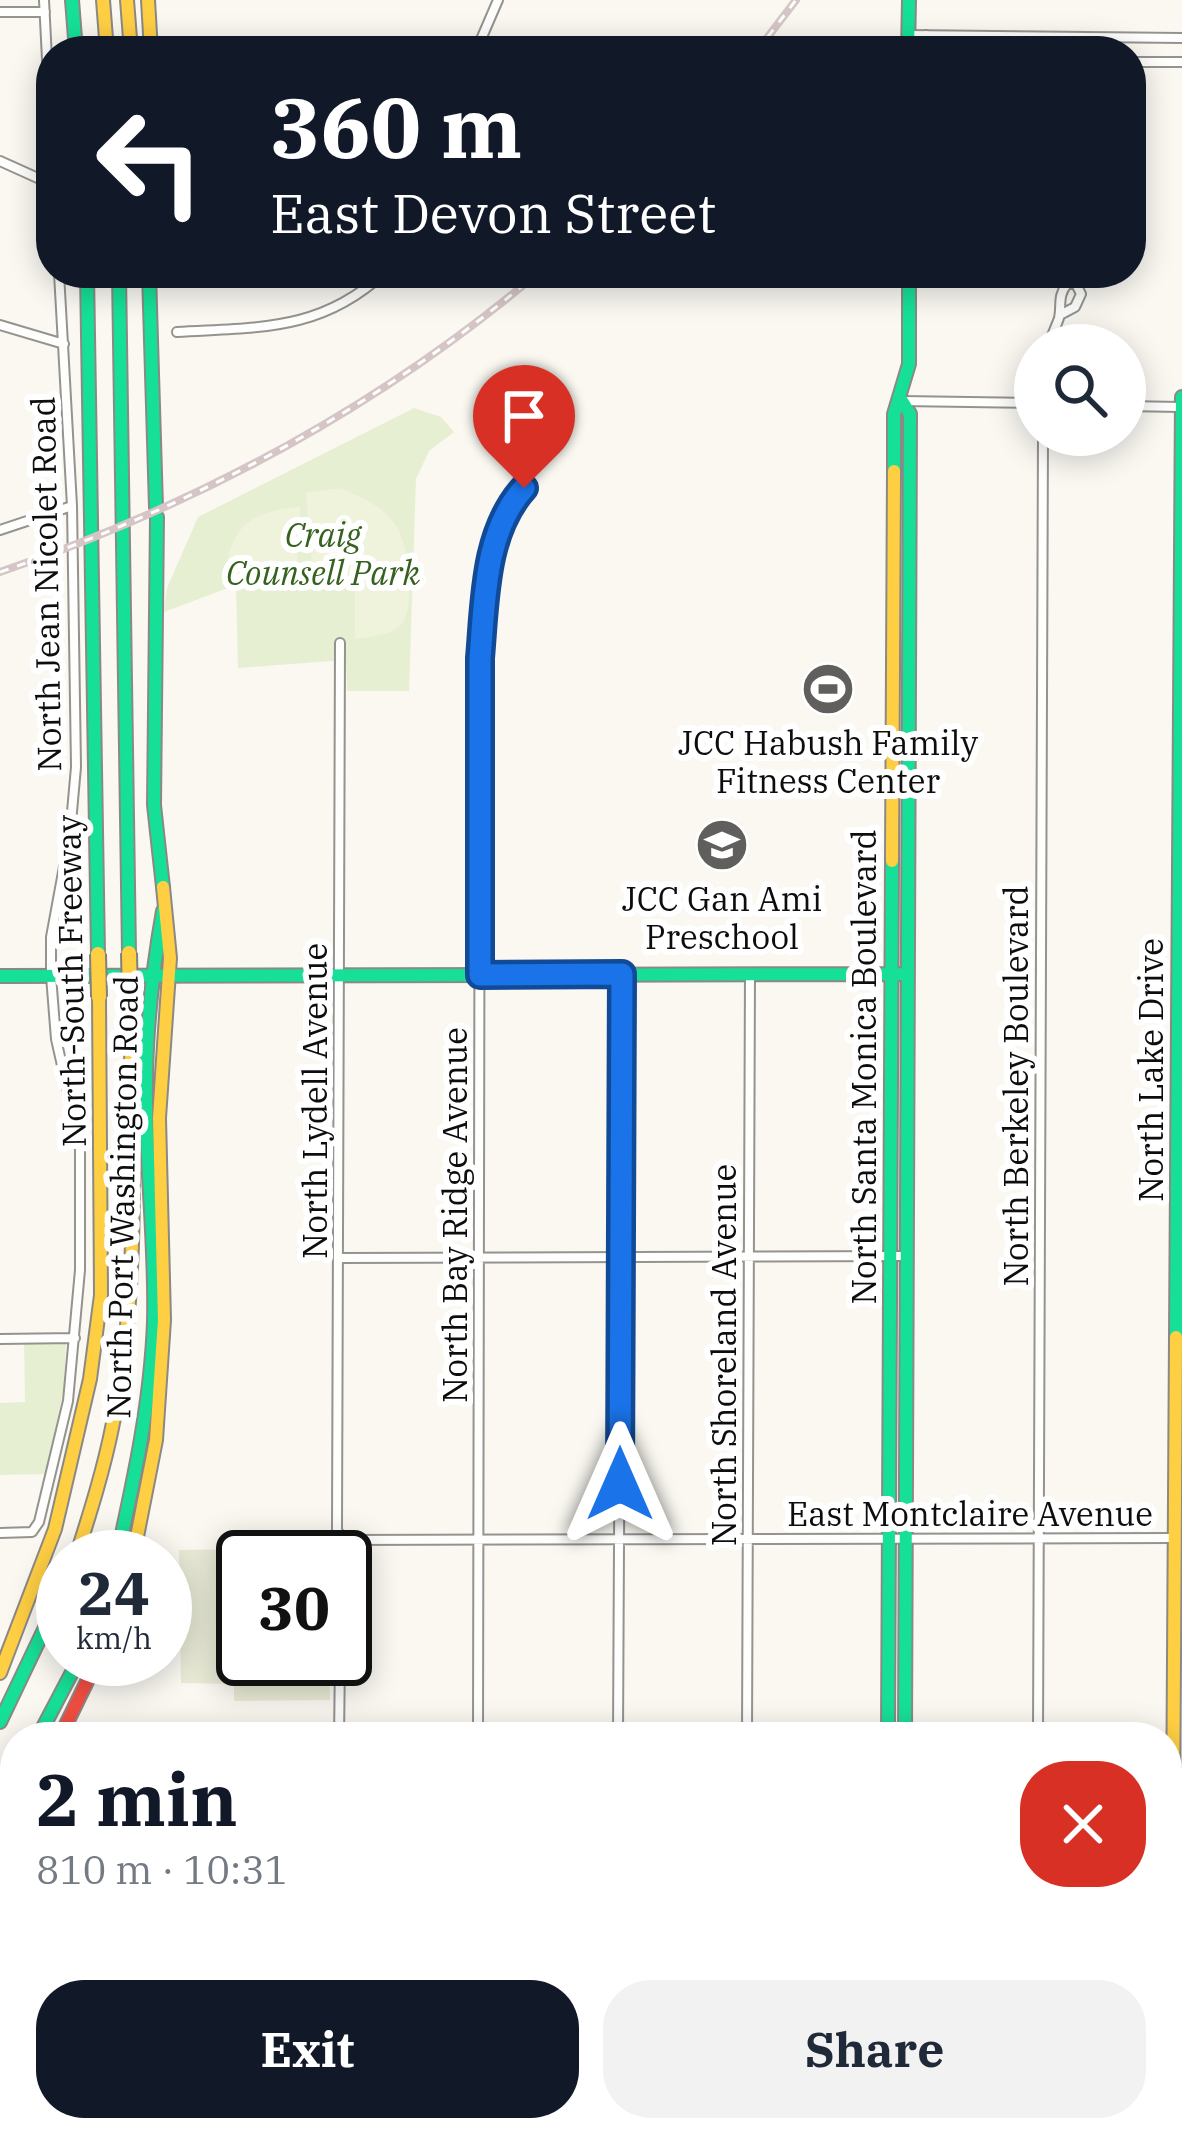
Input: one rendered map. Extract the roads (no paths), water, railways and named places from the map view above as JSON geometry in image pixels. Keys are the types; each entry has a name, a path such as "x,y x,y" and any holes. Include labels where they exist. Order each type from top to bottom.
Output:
{"main road":[{"path":"72,0 75,36"},
{"path":"103,0 106,36"},
{"path":"127,0 130,36"},
{"path":"148,0 150,36"},
{"path":"908,36 909,0"},
{"name":"North-South Freeway","path":"0,1673 55,1529 90,1379 101,1295 87,288"},
{"name":"North-South Freeway","path":"84,1530 114,1425 131,1293 119,288"},
{"name":"North Port Washington Road","path":"138,1530 156,1440 163,1350 164,908 153,766 156,512 149,288"},
{"name":"North Santa Monica Boulevard","path":"904,1722 890,1257 894,414 908,374 909,288"},
{"name":"North Santa Monica Boulevard","path":"889,1722 908,1256 910,414 902,400"},
{"name":"North Lake Drive","path":"1174,1722 1181,402"},
{"path":"0,976 908,974"},
{"name":"North Port Washington Road","path":"123,1530 152,1376 146,1098 161,976"},
{"path":"0,1722 36,1647"},
{"path":"46,1722 65,1686"},
{"path":"67,1722 85,1686"}],"street":[{"path":"44,0 46,36"},
{"path":"482,36 498,0"},
{"path":"0,12 45,12"},
{"path":"926,35 1011,36"},
{"path":"1146,38 1182,38"},
{"path":"1146,62 1182,62"},
{"path":"0,161 36,177"},
{"name":"North Jean Nicolet Road","path":"0,1533 34,1531 62,1430 80,1285 80,1145 56,1039 51,976 51,937 70,834 76,767 72,506 60,288"},
{"path":"177,332 287,325 343,304 364,288"},
{"path":"1057,324 1060,315"},
{"path":"0,325 64,344"},
{"path":"902,400 1014,403"},
{"path":"1146,404 1181,402"},
{"name":"North Berkeley Boulevard","path":"1038,1722 1042,456"},
{"name":"North Bay Ridge Avenue","path":"478,1722 480,658 500,527 510,503 524,488"},
{"path":"0,530 72,506"},
{"name":"North Lydell Avenue","path":"338,1530 340,643"},
{"name":"North Shoreland Avenue","path":"747,1722 749,973"},
{"path":"618,1722 622,974"},
{"path":"338,1258 908,1256"},
{"path":"0,1339 76,1338"},
{"name":"East Montclaire Avenue","path":"372,1540 1174,1538"},
{"path":"339,1722 340,1686"}],"railway":[{"path":"768,36 796,0"},
{"path":"0,572 145,516 283,448 415,367 519,288"}],"place":[{"name":"JCC Habush Family Fitness Center","path":"828,689"},
{"name":"JCC Gan Ami Preschool","path":"722,845"}],"park label":[{"name":"Craig Counsell Park","path":"323,554"}]}
